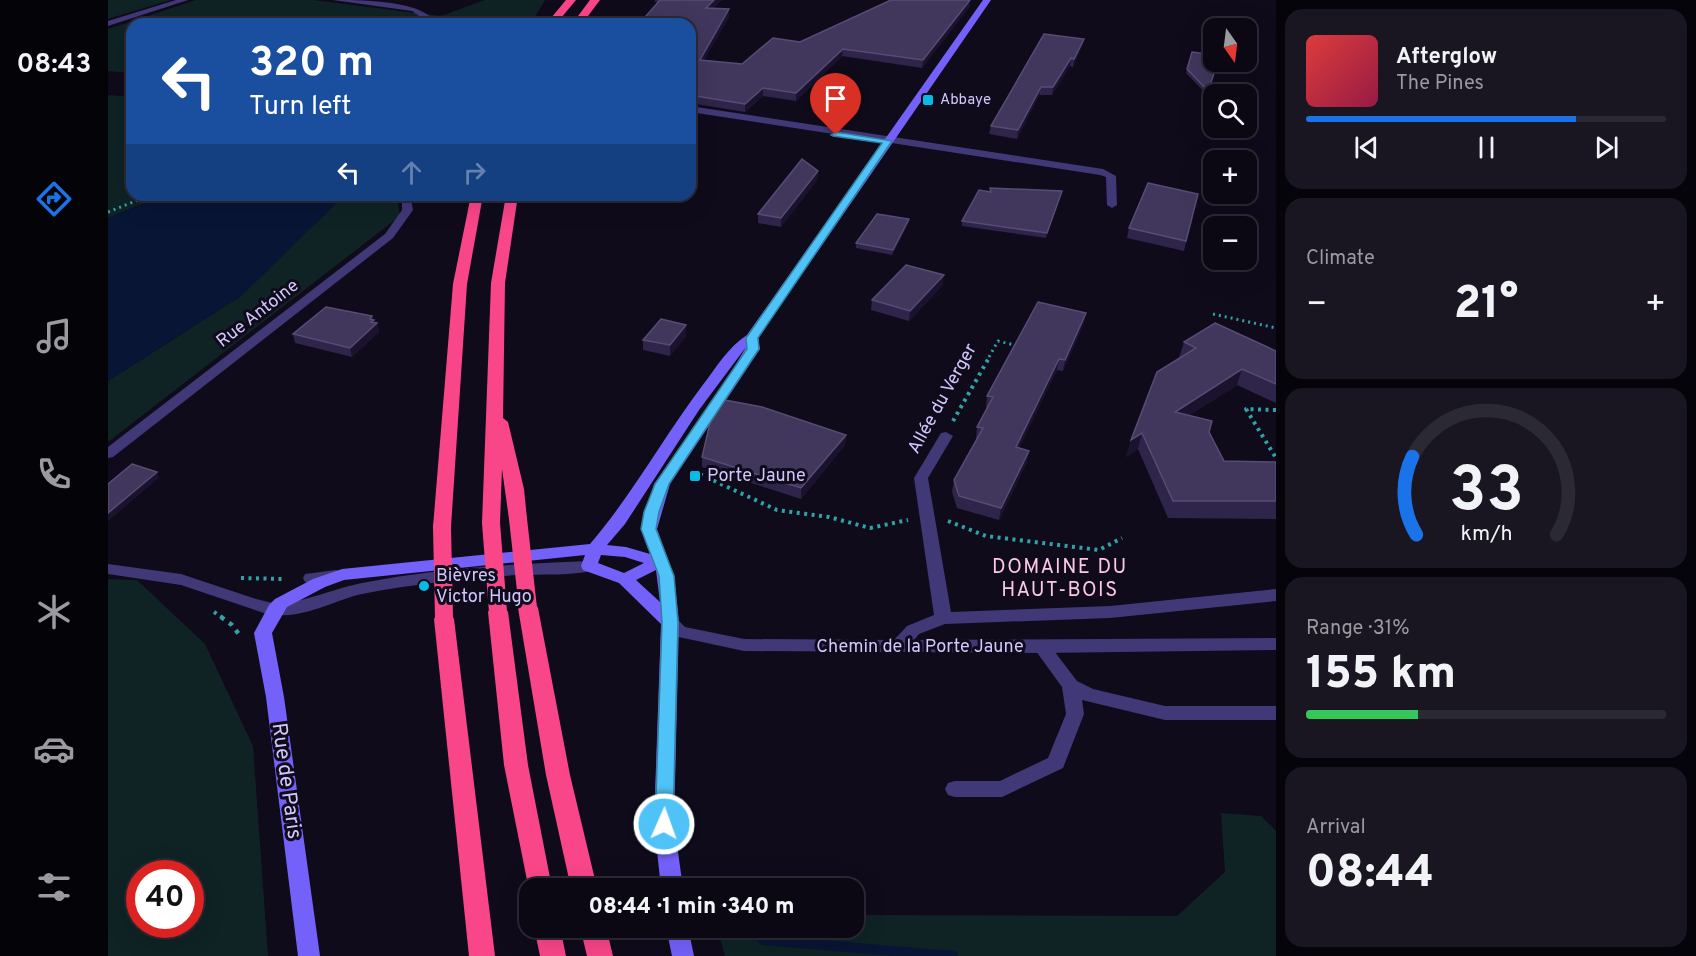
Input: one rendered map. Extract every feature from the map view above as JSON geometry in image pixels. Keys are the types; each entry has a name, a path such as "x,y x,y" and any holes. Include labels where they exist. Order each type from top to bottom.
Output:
{"highway":[{"path":"557,18 571,0"},
{"path":"582,18 595,0"},
{"path":"476,201 458,307 442,527 444,620 482,956"},
{"path":"511,201 498,282 491,523 498,612 516,765 537,878"},
{"path":"494,393 515,489 528,608 558,775 582,878"},
{"path":"549,938 553,956"},
{"path":"596,938 600,956"}],"street":[{"path":"127,18 184,0"},
{"path":"337,0 414,9 427,18"},
{"path":"108,569 173,577 198,584 255,607 291,609 339,593 386,585 589,566 595,549 619,520 678,434 693,408 720,375 739,346 752,338 987,0"},
{"path":"108,24 126,18"},
{"path":"696,111 1103,172 1111,176 1113,205"},
{"name":"Rue Antoine","path":"108,454 389,236 408,210 407,201"},
{"path":"671,878 664,824 670,622 666,576 659,562 649,529 651,512 662,484 753,349 752,338"},
{"path":"720,375 735,378"},
{"path":"678,434 693,438"},
{"name":"Allée du Verger","path":"943,618 921,478 946,436"},
{"path":"311,578 595,549 626,552 659,562"},
{"path":"625,579 659,562"},
{"name":"Chemin de la Porte Jaune","path":"589,566 625,579 680,632 744,645 1042,647 1276,644"},
{"path":"275,609 318,583 342,575"},
{"path":"898,647 913,630 943,618 1112,614 1191,608 1276,595"},
{"name":"Rue de Paris","path":"275,609 263,633 275,697 309,956"},
{"path":"1042,647 1071,686 1088,695 1165,713 1276,713"},
{"path":"955,789 1002,789 1056,763 1075,714 1071,686"},
{"path":"679,938 683,956"}],"path":[{"path":"108,212 136,201"},
{"path":"1213,315 1276,327"},
{"name":"Allée du Verger","path":"946,436 998,341 1018,346"},
{"path":"1276,410 1246,410 1276,458"},
{"path":"708,476 777,510 829,516 870,528 913,519 945,519 986,536 1099,550 1122,538"},
{"path":"198,584 234,578 311,578"}],"green space":[{"path":"108,0 171,0 108,19"},
{"path":"196,0 313,0 441,16 485,0 545,0 534,18 141,18"},
{"path":"126,23 126,72 108,71 108,29"},
{"path":"108,95 126,96 126,201 149,201 108,218"},
{"path":"337,201 394,201 398,203 400,216 108,442 108,381 241,296"},
{"path":"108,579 137,580 205,644 253,746 268,956 108,956"},
{"path":"1221,813 1261,816 1276,831 1276,956 725,956 720,938 864,938 864,915 1177,916 1225,872"}],"water":[{"path":"149,201 338,202 241,296 108,381 108,218"}],"building":[{"path":"660,0 714,0 706,8 729,9 700,60 742,64 773,38 800,42 891,0 970,0 923,60 843,49 796,93 763,88 745,104 696,96 696,18 644,18"},
{"path":"1044,34 1084,39 1074,59 1071,58 1053,87 1041,87 1018,130 991,126"},
{"path":"1192,52 1203,54 1203,72 1215,72 1210,84 1203,86 1187,69"},
{"path":"802,159 818,171 781,218 758,214"},
{"path":"1148,183 1198,194 1186,241 1129,228"},
{"path":"990,188 1062,191 1047,233 962,221 979,190 991,192"},
{"path":"877,214 909,219 893,250 856,243"},
{"path":"906,265 944,275 910,311 872,300"},
{"path":"1038,302 1086,313 1065,360 1059,359 1016,447 1029,451 1001,508 959,496 954,480 983,428 977,427 993,397 987,396"},
{"path":"326,307 372,316 370,319 374,320 371,322 377,323 350,348 293,334"},
{"path":"661,319 686,325 670,345 643,340"},
{"path":"1215,323 1276,351 1276,384 1242,369 1175,412 1212,421 1209,432 1224,461 1276,462 1276,501 1173,501 1142,433 1131,440 1157,372 1196,348 1184,342"},
{"path":"725,400 762,407 846,435 801,488 702,457 710,423"},
{"path":"132,464 157,472 108,513 108,484"}],"waterway":[{"path":"763,940 953,956"}],"place":[{"name":"Abbaye","path":"928,100"},
{"name":"Porte Jaune","path":"695,476"},
{"name":"Bièvres Victor Hugo","path":"424,586"}],"district":[{"name":"DOMAINE DU HAUT-BOIS","path":"1060,580"}],"route":[{"path":"664,824 670,622 666,576 659,562 649,529 651,512 662,484 753,349 752,338 888,141 836,135"}]}
